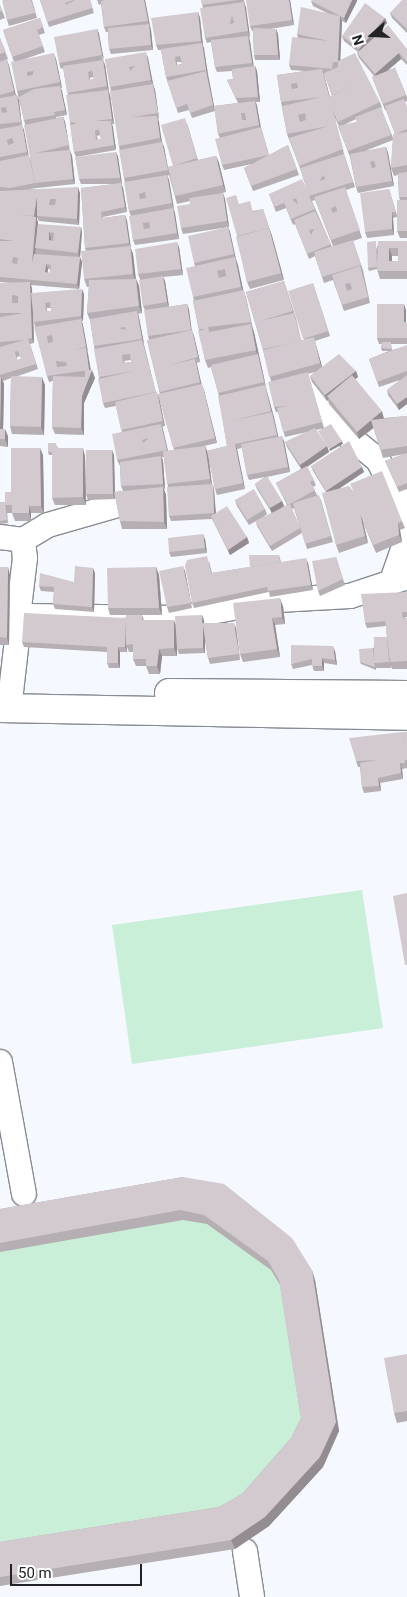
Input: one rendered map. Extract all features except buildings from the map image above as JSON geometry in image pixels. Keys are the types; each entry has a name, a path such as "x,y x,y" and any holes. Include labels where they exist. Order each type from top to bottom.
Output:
{"main road":[{"path":"4,697 407,695"},
{"path":"4,697 407,716"}],"street":[{"path":"312,382 336,426 378,460 402,506 407,529"},
{"path":"4,697 20,613 11,539 48,525 114,506"},
{"path":"20,613 177,618 278,600 350,596 400,578 407,538"},
{"path":"0,1062 24,1194"},
{"path":"245,1552 252,1597"}],"green space":[{"path":"362,890 383,1028 132,1064 112,925"},
{"path":"186,1186 296,1248 315,1280 339,1431 269,1526 0,1586 0,1219"}]}
